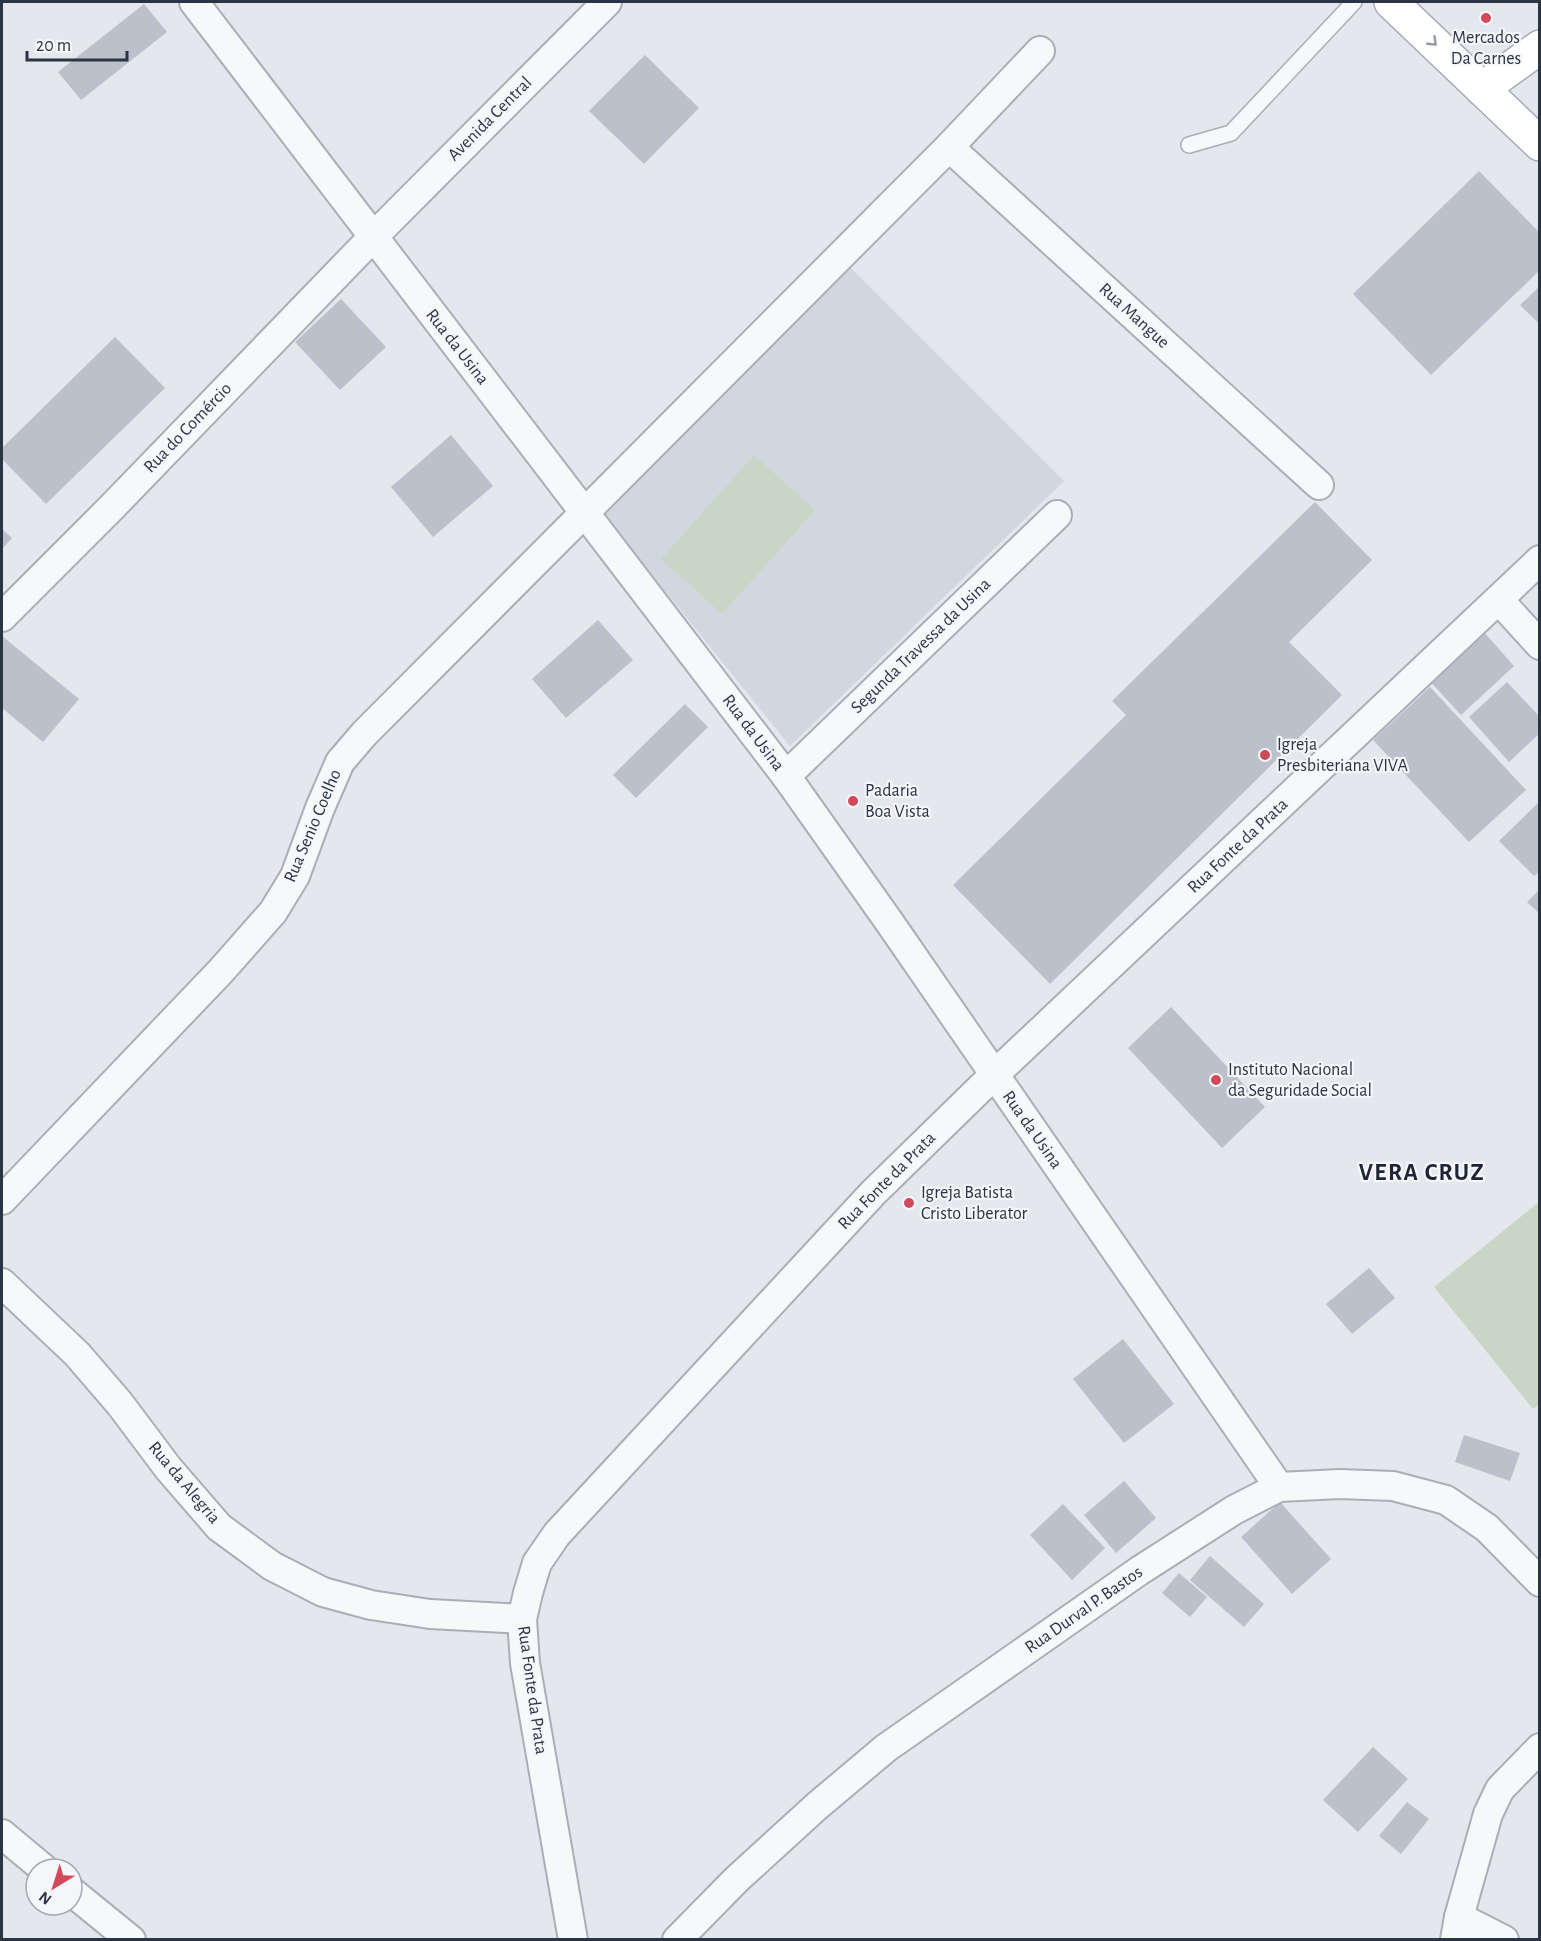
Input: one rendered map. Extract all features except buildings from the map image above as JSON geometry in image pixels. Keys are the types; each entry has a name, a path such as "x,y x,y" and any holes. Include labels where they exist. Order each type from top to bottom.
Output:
{"main road":[{"path":"1391,2 1539,144"},
{"path":"1482,89 1539,47"}],"street":[{"name":"Rua da Usina","path":"195,2 786,776 891,922 1279,1487"},
{"name":"Avenida Central","path":"373,237 607,2"},
{"name":"Rua Senio Coelho","path":"2,1200 212,980 273,912 295,876 340,762 364,734 949,147 1040,51"},
{"name":"Rua Mangue","path":"949,147 1319,485"},
{"name":"Rua do Comércio","path":"2,616 112,507 373,237"},
{"name":"Segunda Travessa da Usina","path":"786,776 1057,515"},
{"name":"Rua Fonte da Prata","path":"573,1940 525,1663 522,1618 537,1563 556,1534 873,1193 994,1075 1539,560"},
{"path":"1499,600 1539,645"},
{"name":"Rua da Alegria","path":"2,1283 77,1354 120,1404 168,1468 219,1527 272,1566 323,1592 371,1605 430,1614 522,1618"},
{"name":"Rua Durval P. Bastos","path":"677,1940 737,1879 817,1806 886,1748 1139,1571 1234,1510 1279,1487 1340,1484 1393,1486 1446,1500 1487,1528 1539,1582"},
{"path":"1504,1940 1457,1928 1488,1814 1500,1790 1539,1748"},
{"path":"2,1834 30,1857"},
{"path":"84,1902 131,1940"}],"lane":[{"path":"1190,145 1231,133 1354,2"}],"shaded area":[{"path":"845,262 1064,481 790,746 603,514"}],"green space":[{"path":"754,455 815,510 722,614 661,559"},
{"path":"1539,1202 1540,1404 1533,1409 1434,1287"}],"place":[{"name":"Mercados Da Carnes","path":"1486,18"},
{"name":"Igreja Presbiteriana VIVA","path":"1265,755"},
{"name":"Padaria Boa Vista","path":"853,801"},
{"name":"Instituto Nacional da Seguridade Social","path":"1216,1080"},
{"name":"Igreja Batista Cristo Liberator","path":"909,1203"}],"district":[{"name":"VERA CRUZ","path":"1422,1173"}]}
